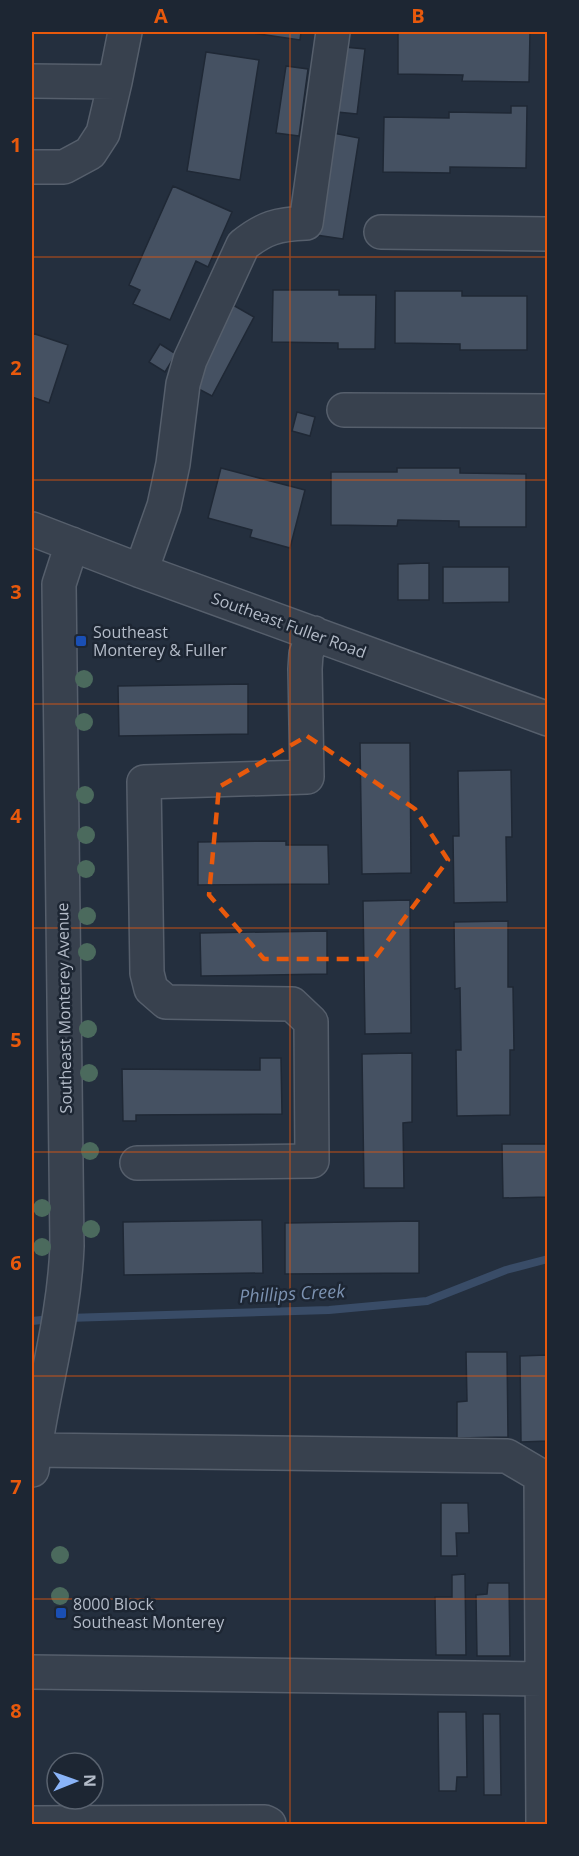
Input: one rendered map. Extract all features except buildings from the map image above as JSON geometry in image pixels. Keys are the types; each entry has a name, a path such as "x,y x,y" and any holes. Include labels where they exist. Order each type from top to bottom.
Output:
{"street":[{"path":"32,167 64,167 90,153 103,134 125,32"},
{"path":"141,571 164,506 173,464 183,384 190,360 243,245 258,233 286,224 306,223 333,32"},
{"path":"32,81 114,82"},
{"path":"381,232 548,234"},
{"path":"344,410 548,411"},
{"name":"Southeast Fuller Road","path":"32,529 548,719"},
{"name":"Southeast Monterey Avenue","path":"33,1460 57,1341 66,1276 59,584 72,544"},
{"path":"137,1163 312,1161 311,1022 292,1004 166,1002 151,989 147,973 144,782 307,777 305,669 306,654 314,633"},
{"path":"33,1460 507,1456 541,1476 543,1824"},
{"path":"32,1672 542,1679"},
{"path":"32,1823 265,1822 269,1824"}],"highlighted area":[{"path":"307,736 415,809 448,860 374,959 264,959 209,895 219,787"}],"waterway":[{"name":"Phillips Creek","path":"67,1318 329,1310 427,1301 506,1270 548,1259"},
{"name":"Phillips Creek","path":"32,1321 51,1319"}],"place":[{"name":"Southeast Monterey & Fuller","path":"81,641"},
{"name":"8000 Block Southeast Monterey","path":"61,1613"}]}
